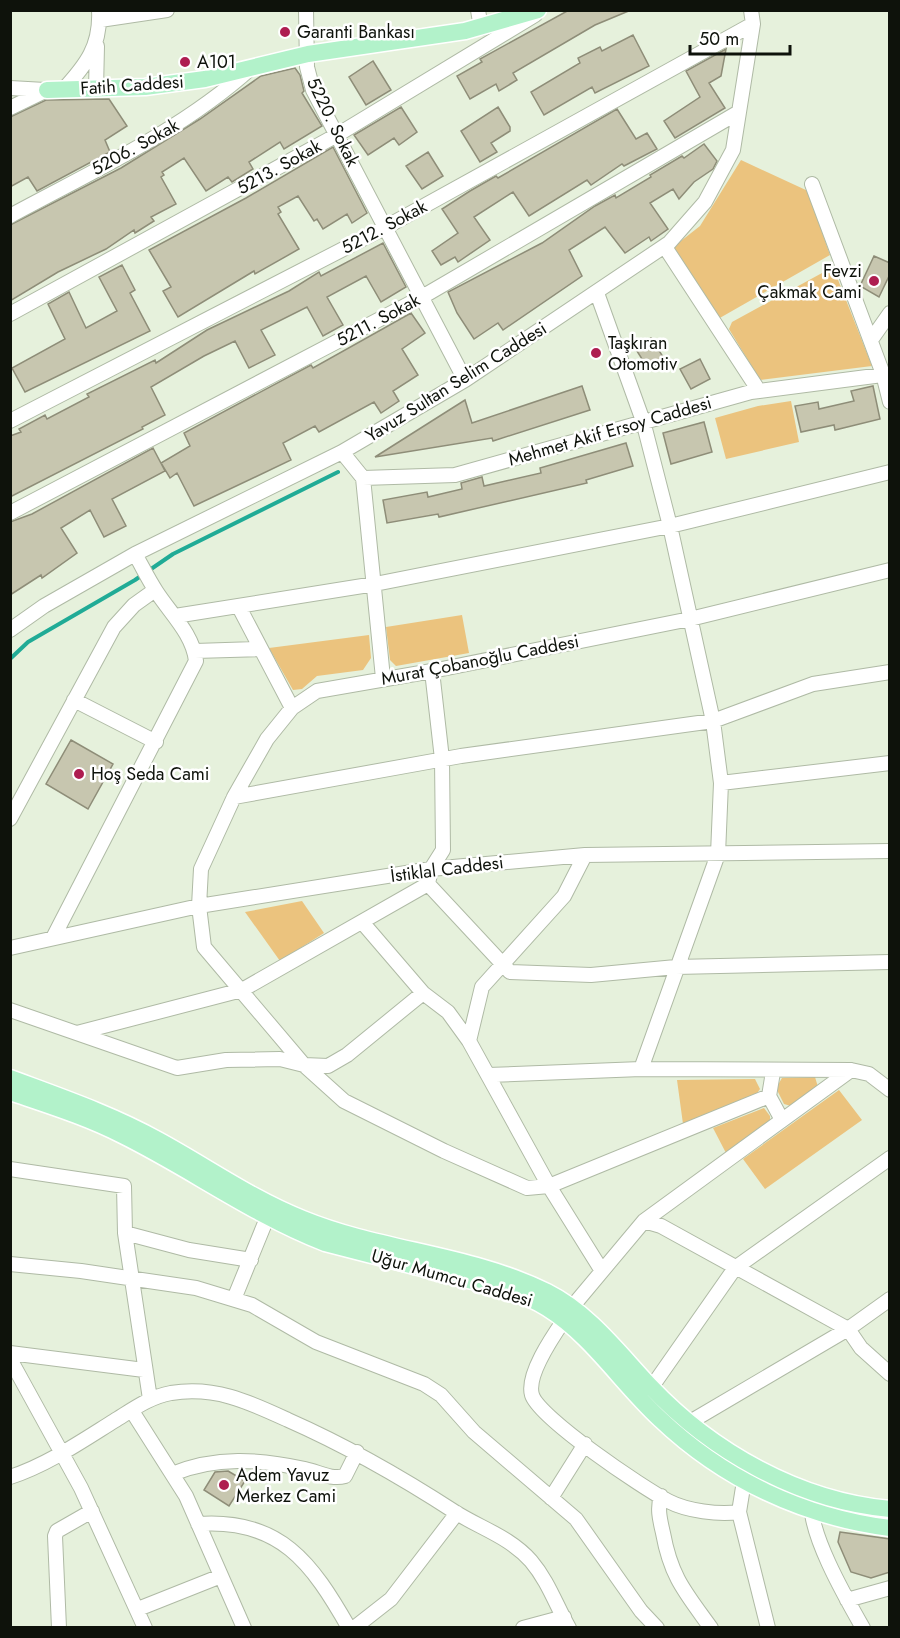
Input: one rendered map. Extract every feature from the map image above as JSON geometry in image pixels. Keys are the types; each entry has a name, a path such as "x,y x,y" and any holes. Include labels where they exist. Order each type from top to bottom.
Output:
{"main road":[{"name":"Fatih Caddesi","path":"55,90 174,84 308,54 480,28 540,10"},
{"name":"Uğur Mumcu Caddesi","path":"10,1078 129,1124 260,1199 301,1218 507,1277 547,1292 568,1313 574,1327 660,1419 682,1438 744,1481 810,1512 857,1524 890,1528"},
{"name":"Uğur Mumcu Caddesi","path":"10,1092 122,1135 267,1218 325,1243 516,1294 568,1313 594,1326 651,1388 690,1422 767,1473 813,1494 890,1509"}],"street":[{"path":"96,89 100,15 167,10"},
{"name":"5220. Sokak","path":"306,10 307,68 313,90 465,380"},
{"path":"478,10 480,28"},
{"name":"5213. Sokak","path":"10,314 337,135 540,10"},
{"name":"Yavuz Sultan Selim Caddesi","path":"10,630 45,606 342,452 465,380 665,247 692,219 717,182 732,150 752,17"},
{"name":"5212. Sokak","path":"10,422 386,226 752,17"},
{"path":"10,88 55,90 86,65 97,38"},
{"name":"5206. Sokak","path":"10,216 172,127 218,97 251,68"},
{"name":"Fatih Caddesi","path":"10,108 55,90"},
{"name":"5211. Sokak","path":"10,513 422,297 739,112"},
{"path":"812,184 886,374 890,402"},
{"path":"665,247 759,391"},
{"path":"597,293 643,421 670,526 713,721 722,783 718,854 641,1069"},
{"path":"871,340 890,313"},
{"name":"Mehmet Akif Ersoy Caddesi","path":"363,478 455,475 643,421 759,391 886,374"},
{"path":"342,452 363,478 383,678"},
{"path":"175,616 375,584 670,526 890,472"},
{"path":"53,938 196,661 195,651 138,559"},
{"name":"Murat Çobanoğlu Caddesi","path":"549,1186 527,1188 444,1151 345,1101 304,1065 204,947 199,906 201,869 234,797 267,738 292,708 317,691 432,671 690,619 890,570"},
{"path":"10,819 114,627 152,585"},
{"path":"238,607 292,708"},
{"path":"195,651 260,649"},
{"path":"432,671 442,759 443,850 430,869 428,884 501,965 510,972 591,975 676,967 890,962"},
{"path":"234,797 442,759 713,721 813,684 890,672"},
{"path":"74,700 156,742"},
{"path":"722,783 890,762"},
{"name":"İstiklal Caddesi","path":"10,948 199,906 430,869 585,855 890,851"},
{"path":"469,1041 482,987 564,896 585,855"},
{"path":"76,1034 242,990 428,884"},
{"path":"362,922 423,993 448,1012 469,1041 549,1186 602,1271"},
{"path":"10,1010 177,1068 226,1060 280,1059 304,1065 328,1065 347,1055 423,993"},
{"path":"488,1075 641,1069 773,1072 851,1070 869,1074 890,1090"},
{"path":"739,1512 721,1515 669,1502 542,1411 532,1395 532,1384 545,1348 568,1313 644,1221 851,1070"},
{"path":"773,1072 769,1096 782,1120"},
{"path":"549,1186 769,1096"},
{"path":"651,1388 735,1268 890,1158"},
{"path":"10,1169 123,1186 130,1277 150,1399"},
{"path":"234,1299 267,1218"},
{"path":"644,1221 661,1226 848,1329 861,1348 890,1374"},
{"path":"125,1233 189,1250 251,1260"},
{"path":"10,1264 130,1277 196,1288 234,1299 252,1305 316,1342 348,1356 390,1369 441,1395 474,1432 551,1498 586,1532 641,1611 657,1628"},
{"path":"690,1422 848,1329 890,1299"},
{"path":"10,1353 144,1370"},
{"path":"10,1359 92,1511 145,1628"},
{"path":"10,1477 62,1452 150,1399 169,1393 194,1391 252,1402 357,1452 429,1493 457,1513 494,1531 530,1560 548,1584 566,1622 523,1628"},
{"path":"132,1411 172,1474 198,1524 244,1628"},
{"path":"551,1498 585,1444"},
{"path":"172,1474 195,1464 238,1460 307,1469 337,1478 345,1476 357,1452"},
{"path":"744,1481 739,1512 768,1628"},
{"path":"813,1494 810,1512 847,1600 863,1628"},
{"path":"661,1496 658,1506 669,1563 679,1583 711,1628"},
{"path":"59,1628 54,1536 57,1531 92,1511"},
{"path":"354,1628 391,1599 457,1513"},
{"path":"198,1524 242,1525 288,1547 314,1572 349,1628"},
{"path":"138,1609 221,1576"},
{"path":"847,1600 890,1588"}],"shaded area":[{"path":"741,160 808,191 830,255 718,319 672,248 700,226"},
{"path":"833,267 872,366 760,380 729,329 732,322"},
{"path":"791,401 799,442 726,459 715,418 758,406"},
{"path":"462,615 469,653 396,666 390,660 386,627"},
{"path":"369,635 371,658 363,670 317,676 302,689 293,690 269,648"},
{"path":"302,901 324,933 280,961 245,912"},
{"path":"815,1077 818,1087 791,1106 784,1104 776,1088 782,1078"},
{"path":"755,1079 760,1089 755,1096 683,1124 677,1080"},
{"path":"839,1090 862,1120 765,1189 743,1159"},
{"path":"764,1108 770,1120 726,1153 713,1128"}],"building":[{"path":"569,10 631,10 595,25 513,73 517,80 499,91 496,84 470,99 457,76 482,62 480,59"},
{"path":"633,35 649,66 595,93 592,87 544,115 531,92 580,63 578,58 600,47 602,51"},
{"path":"726,49 721,76 709,83 725,108 675,138 664,121 700,97 686,71"},
{"path":"373,61 391,90 366,105 349,77"},
{"path":"295,68 300,75 304,91 302,93 322,126 284,149 280,142 249,162 253,169 232,182 228,177 206,191 184,158 162,172 164,175 161,177 176,204 151,217 154,221 135,233 134,230 106,249 58,272 10,301 10,225 121,168 200,119 261,76"},
{"path":"109,99 127,126 105,140 110,152 37,191 28,177 10,187 10,117 46,100"},
{"path":"401,107 417,132 399,145 394,138 368,155 354,135"},
{"path":"498,107 510,131 491,143 497,152 480,162 461,131"},
{"path":"617,109 636,139 647,133 657,149 624,166 622,164 591,185 587,180 529,216 513,192 474,217 490,240 458,262 455,257 441,265 432,251 458,233 442,209 496,176 498,178"},
{"path":"704,144 717,161 713,169 694,182 679,199 673,189 650,203 668,229 651,241 649,237 625,253 605,227 569,250 582,276 503,330 498,323 474,339 457,313 448,292 542,243 595,206 615,195 616,198 651,177 650,175 682,156 684,158"},
{"path":"333,147 367,213 352,223 347,214 323,229 317,219 314,221 298,196 278,207 281,212 278,214 299,249 255,274 254,271 178,317 163,291 171,287 149,250 246,198"},
{"path":"428,152 443,176 422,189 406,166"},
{"path":"383,243 406,287 381,302 366,276 327,297 343,325 323,336 307,307 261,330 275,355 249,368 235,341 204,356 151,387 165,415 142,427 143,429 10,497 10,436 21,432 19,429 45,415 47,419 89,397 87,394 155,360 156,363 207,330 289,291 319,272 321,276"},
{"name":"Fevzi Çakmak Cami","path":"874,256 890,263 890,274 879,297 860,286"},
{"path":"122,265 135,290 130,293 150,331 25,392 12,368 65,339 48,304 69,292 86,328 117,311 99,277"},
{"path":"411,313 425,333 402,349 418,375 393,391 399,401 381,413 374,402 319,432 315,426 283,443 291,460 194,506 177,473 170,478 161,463 190,446 184,433 311,365 313,368"},
{"path":"651,338 665,360 649,370 635,348"},
{"path":"700,359 710,379 691,389 680,369"},
{"path":"582,386 590,410 493,441 492,438 375,457 465,400 472,423"},
{"path":"873,386 880,419 835,430 834,425 801,432 795,406 818,402 819,409 854,401 851,391"},
{"path":"704,422 712,452 671,464 663,433"},
{"path":"626,443 633,466 586,480 587,483 439,517 438,514 387,523 383,500 427,492 428,497 462,489 461,483 482,477 484,486 541,473 540,468"},
{"path":"153,448 165,471 112,499 126,526 104,537 90,510 61,528 77,553 42,578 41,575 10,595 10,522 32,514"},
{"name":"Hoş Seda Cami","path":"71,740 113,764 88,809 46,784"},
{"name":"Adem Yavuz Merkez Cami","path":"228,1471 245,1481 229,1506 204,1490 215,1472"},
{"path":"840,1532 890,1539 890,1572 871,1578 851,1572 838,1542"}],"waterway":[{"path":"10,659 28,642 135,580 173,554 338,472"}],"place":[{"name":"Garanti Bankası","path":"285,32"},
{"name":"A101","path":"185,62"},
{"name":"Fevzi Çakmak Cami","path":"874,281"},
{"name":"Taşkıran Otomotiv","path":"596,353"},
{"name":"Hoş Seda Cami","path":"79,774"},
{"name":"Adem Yavuz Merkez Cami","path":"224,1485"}]}
